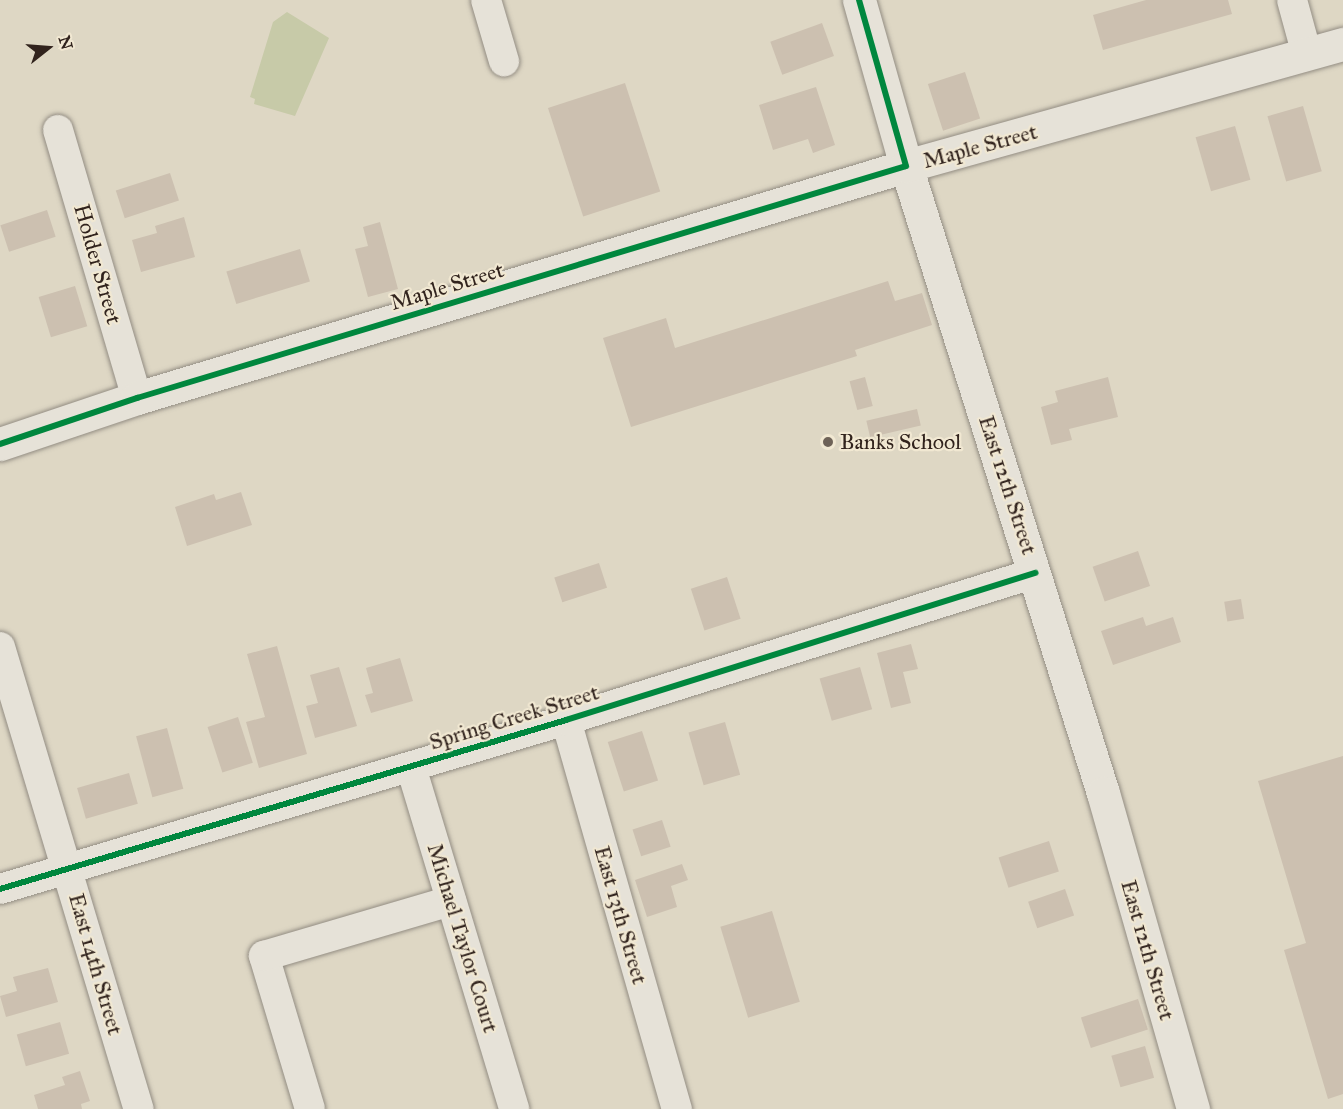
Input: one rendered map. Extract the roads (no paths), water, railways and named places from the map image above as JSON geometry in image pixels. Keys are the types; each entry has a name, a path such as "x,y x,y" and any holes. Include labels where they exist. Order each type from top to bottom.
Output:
{"main road":[{"name":"East 12th Street","path":"859,0 906,166 1036,573 1193,1109"},
{"name":"Maple Street","path":"0,444 137,398 906,166 1343,44"}],"street":[{"path":"486,0 504,61"},
{"path":"1292,0 1307,55"},
{"name":"Holder Street","path":"58,130 137,398"},
{"name":"Spring Creek Street","path":"0,889 566,720 1036,573"},
{"name":"East 14th Street","path":"0,647 139,1109"},
{"name":"East 13th Street","path":"566,720 677,1109"},
{"name":"Michael Taylor Court","path":"411,767 514,1109"},
{"path":"310,1109 264,956 451,901"}],"place":[{"name":"Banks School","path":"828,442"}]}
